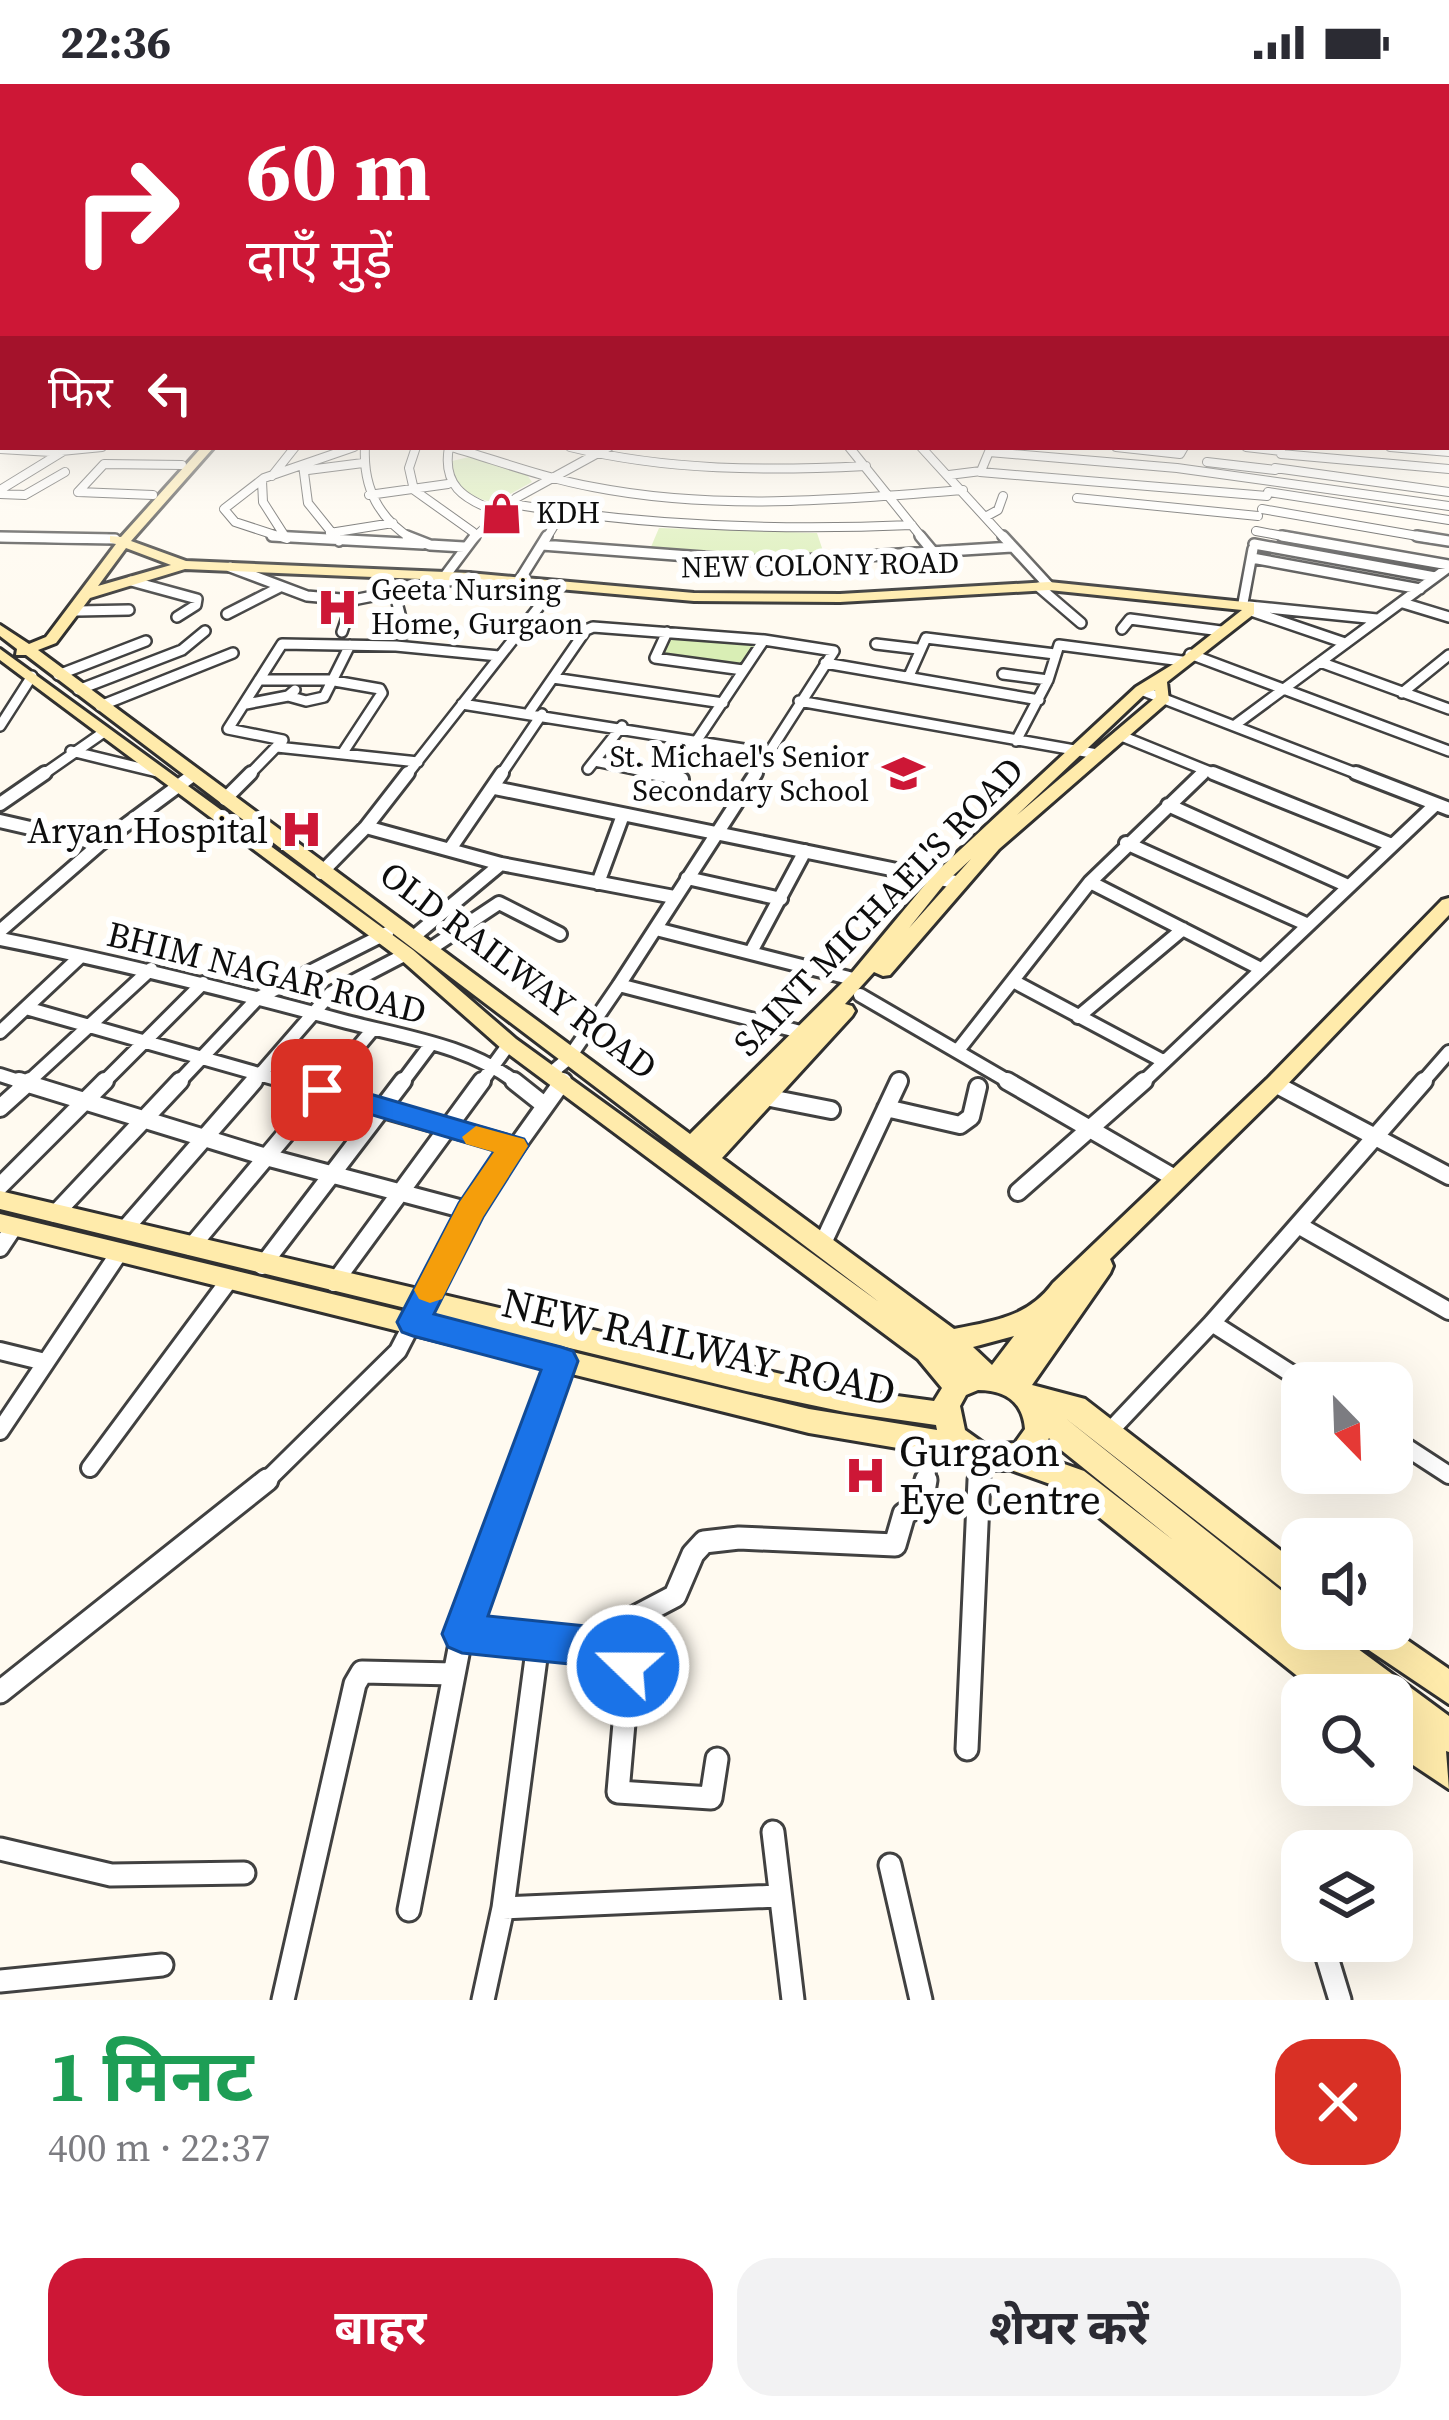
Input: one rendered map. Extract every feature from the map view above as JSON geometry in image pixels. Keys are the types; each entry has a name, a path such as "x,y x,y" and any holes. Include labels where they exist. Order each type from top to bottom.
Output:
{"street":[{"path":"0,492 70,450"},
{"path":"125,542 153,495 194,450"},
{"path":"10,651 51,640 134,528 205,450"},
{"path":"286,538 263,502 267,478 293,450"},
{"path":"347,450 267,478 231,497 224,509 227,518 254,535 464,547"},
{"path":"365,450 369,495 393,523 423,544"},
{"path":"415,450 409,468 414,490 473,532"},
{"path":"449,450 444,469 448,484 457,494 496,511"},
{"path":"460,450 545,477 641,494 891,496 963,490"},
{"path":"580,450 645,464 754,470 866,466"},
{"path":"445,576 473,532 506,503 545,477 603,450"},
{"path":"852,450 934,554"},
{"path":"924,450 1081,623"},
{"path":"980,472 990,450 1075,462 1083,458 1449,520"},
{"path":"1143,450 1180,454 1182,450"},
{"path":"1443,806 1155,691 1186,657 1247,607 1253,544 1282,450 1449,470"},
{"path":"1207,462 1449,492"},
{"path":"303,468 363,463"},
{"path":"153,495 79,495 104,464 182,465"},
{"path":"38,468 92,476"},
{"path":"303,468 308,503 339,541"},
{"path":"0,492 27,494 65,472"},
{"path":"949,475 980,472 1449,506"},
{"path":"369,495 448,484"},
{"path":"988,516 1000,508 1003,496"},
{"path":"1078,497 1260,513 1449,541"},
{"path":"506,503 650,525 820,529 912,525"},
{"path":"519,581 561,514"},
{"path":"329,533 393,523"},
{"path":"638,556 650,525"},
{"path":"820,529 832,561"},
{"path":"1256,531 1449,566"},
{"path":"0,537 125,542"},
{"name":"NEW COLONY ROAD","path":"125,542 184,565 469,577 766,599 1044,586 1377,619"},
{"path":"1253,544 1449,587"},
{"path":"542,545 638,556 832,561 1012,547"},
{"path":"1252,558 1429,582"},
{"path":"79,600 184,565"},
{"path":"230,566 307,596 353,600 469,577"},
{"path":"1235,725 1449,566"},
{"path":"131,581 197,599 199,603 177,617"},
{"path":"321,873 366,827 556,585"},
{"path":"226,614 280,586"},
{"path":"395,595 405,633"},
{"path":"79,600 129,610"},
{"path":"342,632 353,600"},
{"path":"1403,603 1449,617"},
{"path":"1247,607 1346,643"},
{"path":"1122,628 1130,620 1221,631"},
{"path":"0,1692 249,1498 398,1351 470,1211 834,651 827,646 764,640 588,628 553,678 495,788 450,849"},
{"name":"OLD RAILWAY ROAD","path":"0,629 10,651 32,676 104,732 405,941 509,1044 699,1153 1013,1390 1281,1609"},
{"path":"78,690 186,649 205,631"},
{"path":"667,632 655,658 743,670"},
{"path":"909,676 921,640 930,638 1055,654"},
{"path":"622,726 591,765 677,778 764,640"},
{"path":"58,675 146,641"},
{"path":"1016,741 1048,680 1059,645 1067,643 1186,657 1449,751"},
{"path":"225,799 283,740 229,731 282,644 500,656"},
{"path":"876,644 918,649"},
{"path":"246,704 288,696 320,700 350,645"},
{"name":"OLD RAILWAY ROAD","path":"10,651 58,675 100,706 175,778 225,799 321,873 561,1071 927,1351 958,1387"},
{"path":"100,706 233,653"},
{"path":"1402,693 1449,655"},
{"path":"1320,662 1449,710"},
{"path":"825,663 1039,700"},
{"path":"1003,674 1048,680"},
{"path":"1,725 32,676"},
{"path":"553,678 723,703"},
{"path":"259,680 329,680 381,690 342,754"},
{"path":"288,696 300,680"},
{"name":"SAINT MICHAEL'S ROAD","path":"950,881 1119,734 1155,691"},
{"name":"SAINT MICHAEL'S ROAD","path":"699,1153 858,988 950,881 1075,749 1155,691"},
{"path":"799,701 1097,754"},
{"path":"462,704 769,753"},
{"path":"0,804 104,732"},
{"path":"1119,734 1392,845"},
{"path":"278,747 418,762"},
{"path":"71,752 175,778"},
{"path":"959,1049 1090,882 1205,771"},
{"path":"0,933 175,778"},
{"path":"495,788 950,881"},
{"path":"1168,805 1348,886"},
{"path":"1018,1192 1094,1128 1392,845 1443,806"},
{"path":"598,883 623,815"},
{"path":"0,821 100,844"},
{"path":"366,827 501,864 674,897"},
{"path":"1126,844 1306,924"},
{"path":"752,950 805,851"},
{"path":"0,1431 6,1408 45,1362 122,1242 258,1073 338,988 501,864"},
{"path":"687,878 781,899"},
{"path":"1090,882 1258,968"},
{"path":"55,1214 257,998 499,903 560,934"},
{"path":"950,1341 1000,1330 1043,1313 1449,904"},
{"path":"656,929 752,950 858,988 1178,1180"},
{"path":"1078,1016 1183,929"},
{"name":"BHIM NAGAR ROAD","path":"0,933 151,969 493,1064"},
{"path":"0,1032 81,956"},
{"path":"0,1108 151,969"},
{"path":"1013,981 1163,1061"},
{"path":"0,1186 203,983"},
{"path":"619,986 812,1035"},
{"path":"26,1008 514,1146"},
{"path":"190,1247 373,1029"},
{"name":"SAINT MICHAEL'S ROAD","path":"699,1153 765,1097 812,1035"},
{"path":"334,1283 509,1044"},
{"path":"262,1266 431,1045"},
{"path":"1108,1433 1212,1323 1449,1052"},
{"path":"493,1064 543,1104"},
{"path":"0,1075 266,1157 470,1211"},
{"path":"822,1245 899,1081"},
{"path":"1275,1084 1449,1176"},
{"path":"886,1108 960,1125 970,1117 978,1087"},
{"path":"765,1097 831,1109"},
{"name":"NEW RAILWAY ROAD","path":"0,1200 55,1214 230,1279 419,1312 898,1410 944,1414"},
{"path":"1298,1225 1449,1311"},
{"name":"NEW RAILWAY ROAD","path":"5,1232 190,1247 334,1283 419,1312"},
{"path":"1013,1390 1065,1323 1117,1240"},
{"path":"90,1468 230,1279"},
{"path":"1013,1390 1043,1313"},
{"name":"NEW RAILWAY ROAD","path":"468,1323 561,1361 809,1421 957,1448"},
{"path":"1212,1323 1281,1367"},
{"path":"0,1352 45,1362"},
{"path":"409,1910 462,1634 561,1361"},
{"path":"967,1749 957,1448 944,1414 958,1387 1013,1390 1067,1403 1281,1569"},
{"path":"1013,1390 1039,1418 1034,1443 1013,1458"},
{"path":"957,1448 1013,1458 1074,1480 1319,1674"},
{"path":"717,1759 711,1798 618,1792 628,1666 625,1654 635,1617 675,1596 704,1542 739,1538 895,1545 904,1514 922,1503 957,1448"},
{"path":"1413,1452 1449,1475"},
{"path":"462,1634 615,1649 625,1654"},
{"path":"483,2000 503,1908 538,1643"},
{"name":"OLD RAILWAY ROAD","path":"1334,1650 1449,1736"},
{"path":"1395,1650 1449,1688"},
{"path":"283,2000 362,1672 454,1674"},
{"path":"1413,1746 1449,1773"},
{"path":"773,1832 793,2000"},
{"path":"0,1849 111,1875 244,1873"},
{"path":"890,1864 921,2000"},
{"path":"503,1908 778,1896"},
{"path":"1328,1962 1340,2000"},
{"path":"0,1981 162,1965"}],"green space":[{"path":"469,457 525,472 532,482 494,503 478,498 459,484 448,462"},
{"path":"659,528 817,533 825,557 648,554"},
{"path":"675,635 759,643 742,667 658,656"}],"slow traffic":[{"path":"430,1290 470,1211 514,1146 476,1137"}],"place":[{"name":"KDH","path":"502,513"},
{"name":"Geeta Nursing Home, Gurgaon","path":"337,607"},
{"name":"St. Michael's Senior Secondary School","path":"903,774"},
{"name":"Aryan Hospital","path":"302,830"},
{"name":"Gurgaon Eye Centre","path":"865,1475"}],"route":[{"path":"322,1090 514,1146 470,1211 413,1322 561,1361 462,1634 615,1649 625,1654 628,1666"}]}
